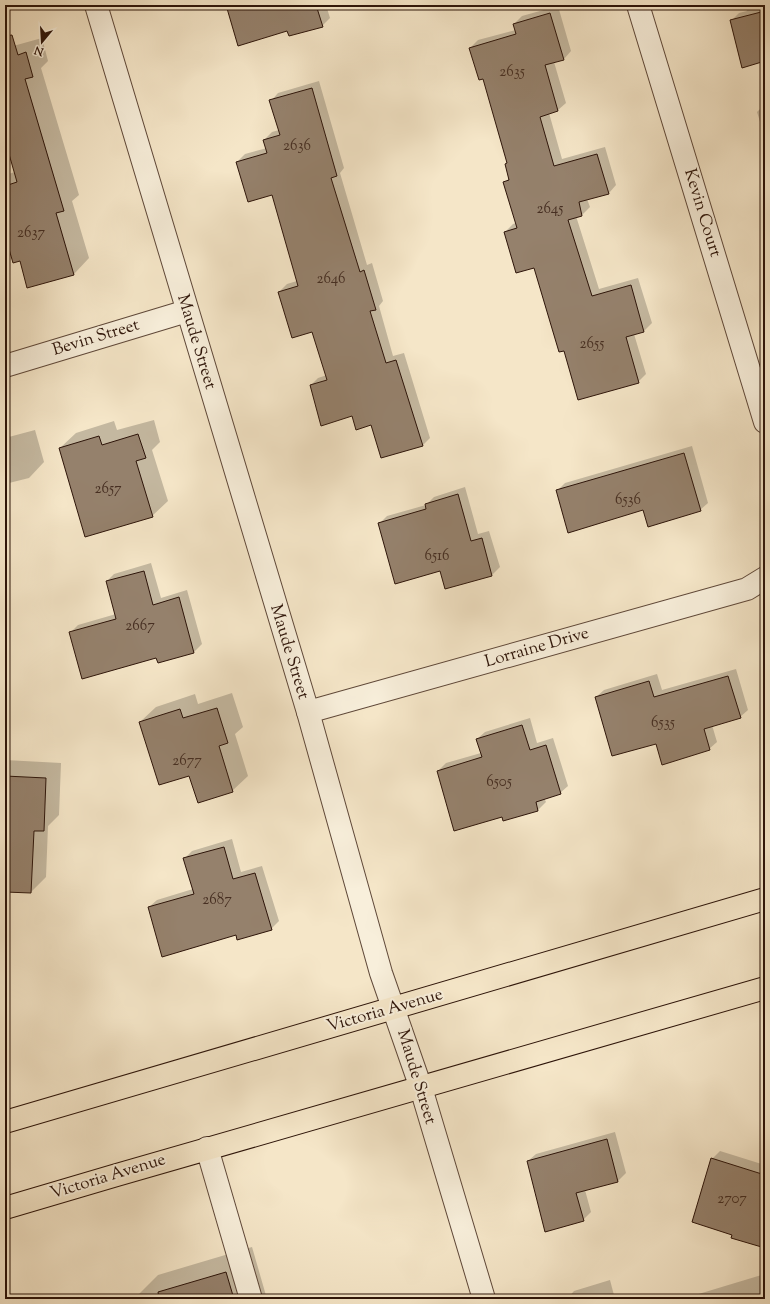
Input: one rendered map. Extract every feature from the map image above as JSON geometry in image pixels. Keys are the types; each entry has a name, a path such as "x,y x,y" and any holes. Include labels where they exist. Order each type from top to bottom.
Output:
{"main road":[{"name":"Victoria Avenue","path":"5,1122 395,1009 765,899"},
{"name":"Victoria Avenue","path":"5,1208 207,1148 421,1088 765,988"}],"street":[{"name":"Maude Street","path":"96,5 308,712 381,972 421,1088 484,1299"},
{"name":"Kevin Court","path":"638,5 765,422"},
{"name":"Bevin Street","path":"5,366 187,311"},
{"name":"Lorraine Drive","path":"308,712 747,589 765,578"},
{"path":"207,1148 251,1299"}],"building":[{"path":"226,5 316,5 323,27 289,36 287,31 238,46"},
{"path":"765,11 765,61 742,68 730,20"},
{"path":"550,13 564,60 545,65 558,111 540,117 554,166 597,154 609,194 579,202 582,216 568,220 592,296 631,285 644,332 626,337 639,383 578,400 564,351 559,352 534,268 516,273 504,232 517,228 503,182 509,180 505,164 507,163 483,79 479,80 469,48 516,34 513,24"},
{"path":"12,35 18,55 26,52 33,77 25,79 64,211 56,213 74,275 27,288 20,261 13,263 5,235 5,186 17,182 5,140 5,36"},
{"path":"312,88 337,176 331,178 360,272 364,270 376,310 370,311 386,363 396,360 423,446 381,458 371,425 356,430 352,416 321,426 310,385 327,380 312,332 292,338 278,292 298,286 272,195 248,202 236,162 267,153 263,140 280,135 269,100"},
{"path":"138,434 146,458 136,461 153,517 85,537 59,448 99,436 102,445"},
{"path":"684,453 701,511 648,527 643,510 568,533 556,490"},
{"path":"458,494 471,541 482,538 492,576 445,589 440,571 395,584 378,523 426,509 425,504"},
{"path":"144,571 153,605 179,597 194,653 158,663 156,658 82,679 69,632 116,619 106,581"},
{"path":"728,676 741,718 704,729 710,750 662,765 656,744 612,756 595,697 649,681 654,697"},
{"path":"217,708 228,743 219,746 233,792 198,803 189,776 159,785 139,722 180,709 183,718"},
{"path":"522,725 530,750 546,745 561,794 536,802 538,811 503,821 502,817 454,831 437,771 482,757 476,739"},
{"path":"5,776 46,778 44,831 34,831 31,893 5,892"},
{"path":"224,847 233,879 255,873 272,930 237,940 236,935 162,957 148,907 194,894 183,858"},
{"path":"607,1139 618,1182 576,1193 584,1221 545,1232 527,1161"},
{"path":"711,1158 765,1175 765,1248 731,1238 732,1235 692,1222"},
{"path":"226,1272 234,1299 159,1299 158,1292"}]}
